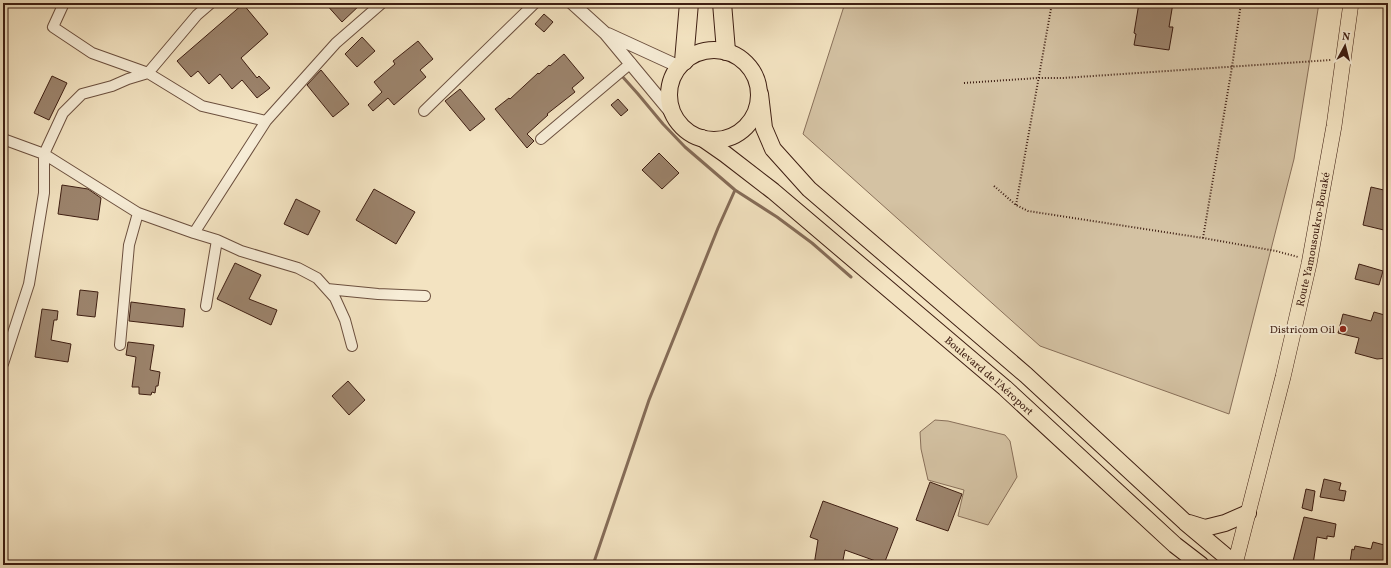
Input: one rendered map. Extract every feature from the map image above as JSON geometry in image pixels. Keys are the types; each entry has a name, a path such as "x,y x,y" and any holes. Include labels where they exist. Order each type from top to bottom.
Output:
{"highway":[{"path":"682,64 689,3"},
{"path":"722,3 726,51"},
{"path":"760,94 758,108 752,121 742,131 730,137 716,140 702,138 691,134 681,126 674,116 670,102 670,87 675,72 682,64 697,53 711,50 726,51 739,57 750,67 757,80 760,94 764,128 773,148 809,189 1026,375 1185,522 1235,564"},
{"name":"Boulevard de l'Aéroport","path":"702,138 773,191 1005,388 1175,545 1201,565"},
{"path":"1185,522 1205,528 1225,523 1248,513"},
{"path":"1175,545 1187,565"}],"main road":[{"name":"Route Yamousoukro-Bouaké","path":"1235,564 1283,377 1309,264 1334,126 1351,3"}],"street":[{"path":"64,3 53,27 92,53 148,73 202,106 266,121"},
{"path":"3,364 29,284 44,193 44,154 63,113 82,94 112,86 148,73 197,15 211,3"},
{"path":"194,232 266,121 336,42 382,3"},
{"path":"424,111 535,3"},
{"path":"578,5 631,63 674,116"},
{"path":"605,33 682,64"},
{"path":"541,138 631,63"},
{"path":"3,139 44,154 138,213 217,240 241,251 298,268 317,278 335,298 345,320 352,346"},
{"path":"120,345 129,245 138,213"},
{"path":"206,306 217,240"},
{"path":"327,289 378,294 425,296"}],"path":[{"path":"1016,206 1052,3"},
{"path":"1203,238 1241,3"},
{"path":"964,84 1344,59"},
{"path":"994,186 1016,206 1028,211 1203,238 1276,251 1299,258 1309,264"}],"shaded area":[{"path":"845,3 1319,3 1294,159 1229,414 1040,346 803,134"},
{"path":"935,420 948,421 1005,435 1010,441 1017,477 988,525 958,516 964,490 928,480 921,449 920,432"}],"building":[{"path":"325,3 362,3 342,22"},
{"path":"1139,3 1173,3 1169,27 1173,27 1169,50 1134,45 1136,34 1134,33"},
{"path":"243,4 268,34 241,58 257,78 259,76 270,88 257,98 242,80 232,89 220,74 209,84 198,71 191,77 177,61"},
{"path":"544,14 553,22 544,32 535,24"},
{"path":"362,37 375,51 357,67 345,54"},
{"path":"418,41 433,59 420,70 426,77 394,105 388,98 373,111 368,105 382,92 374,82 395,64 393,61"},
{"path":"564,54 584,78 572,88 575,92 547,114 548,115 527,134 534,141 527,148 495,109 509,98 510,99 538,73 539,74 549,65 550,66"},
{"path":"321,70 349,104 333,117 307,85"},
{"path":"52,76 67,83 49,120 34,113"},
{"path":"460,89 485,119 470,131 445,101"},
{"path":"618,99 628,110 621,116 611,105"},
{"path":"659,153 679,173 662,189 642,170"},
{"path":"62,185 88,189 101,198 98,220 58,214"},
{"path":"1371,187 1388,191 1388,231 1363,225"},
{"path":"374,189 415,212 396,244 356,220"},
{"path":"296,199 320,211 308,235 284,224"},
{"path":"235,263 261,275 249,299 277,310 271,325 217,299"},
{"path":"1359,264 1383,271 1379,285 1355,279"},
{"path":"80,290 98,292 95,317 77,315"},
{"path":"131,302 185,309 183,327 129,321"},
{"path":"42,309 58,311 57,320 54,320 51,340 71,344 68,362 35,357"},
{"path":"1374,312 1388,316 1388,358 1377,359 1355,353 1359,338 1338,333 1343,314 1371,321"},
{"path":"128,342 154,345 150,370 160,372 158,386 156,386 155,393 152,392 151,395 139,394 139,387 132,387 136,357 126,355"},
{"path":"348,381 365,400 349,415 332,396"},
{"path":"1324,479 1341,483 1339,490 1346,491 1344,501 1320,497"},
{"path":"930,482 962,494 948,531 916,520"},
{"path":"1306,489 1315,491 1312,511 1302,508"},
{"path":"823,501 898,528 884,564 845,550 842,565 814,565 818,540 810,537"},
{"path":"1304,517 1336,524 1334,537 1327,536 1327,539 1317,537 1313,565 1292,565"},
{"path":"1373,542 1388,546 1385,565 1368,565 1350,562 1352,549 1354,550 1355,546 1371,549"}],"waterway":[{"path":"621,75 685,147 735,190 777,217 812,243 851,277"},
{"path":"593,565 649,400 718,228 735,190"}],"place":[{"name":"Districom Oil","path":"1343,329"}]}
